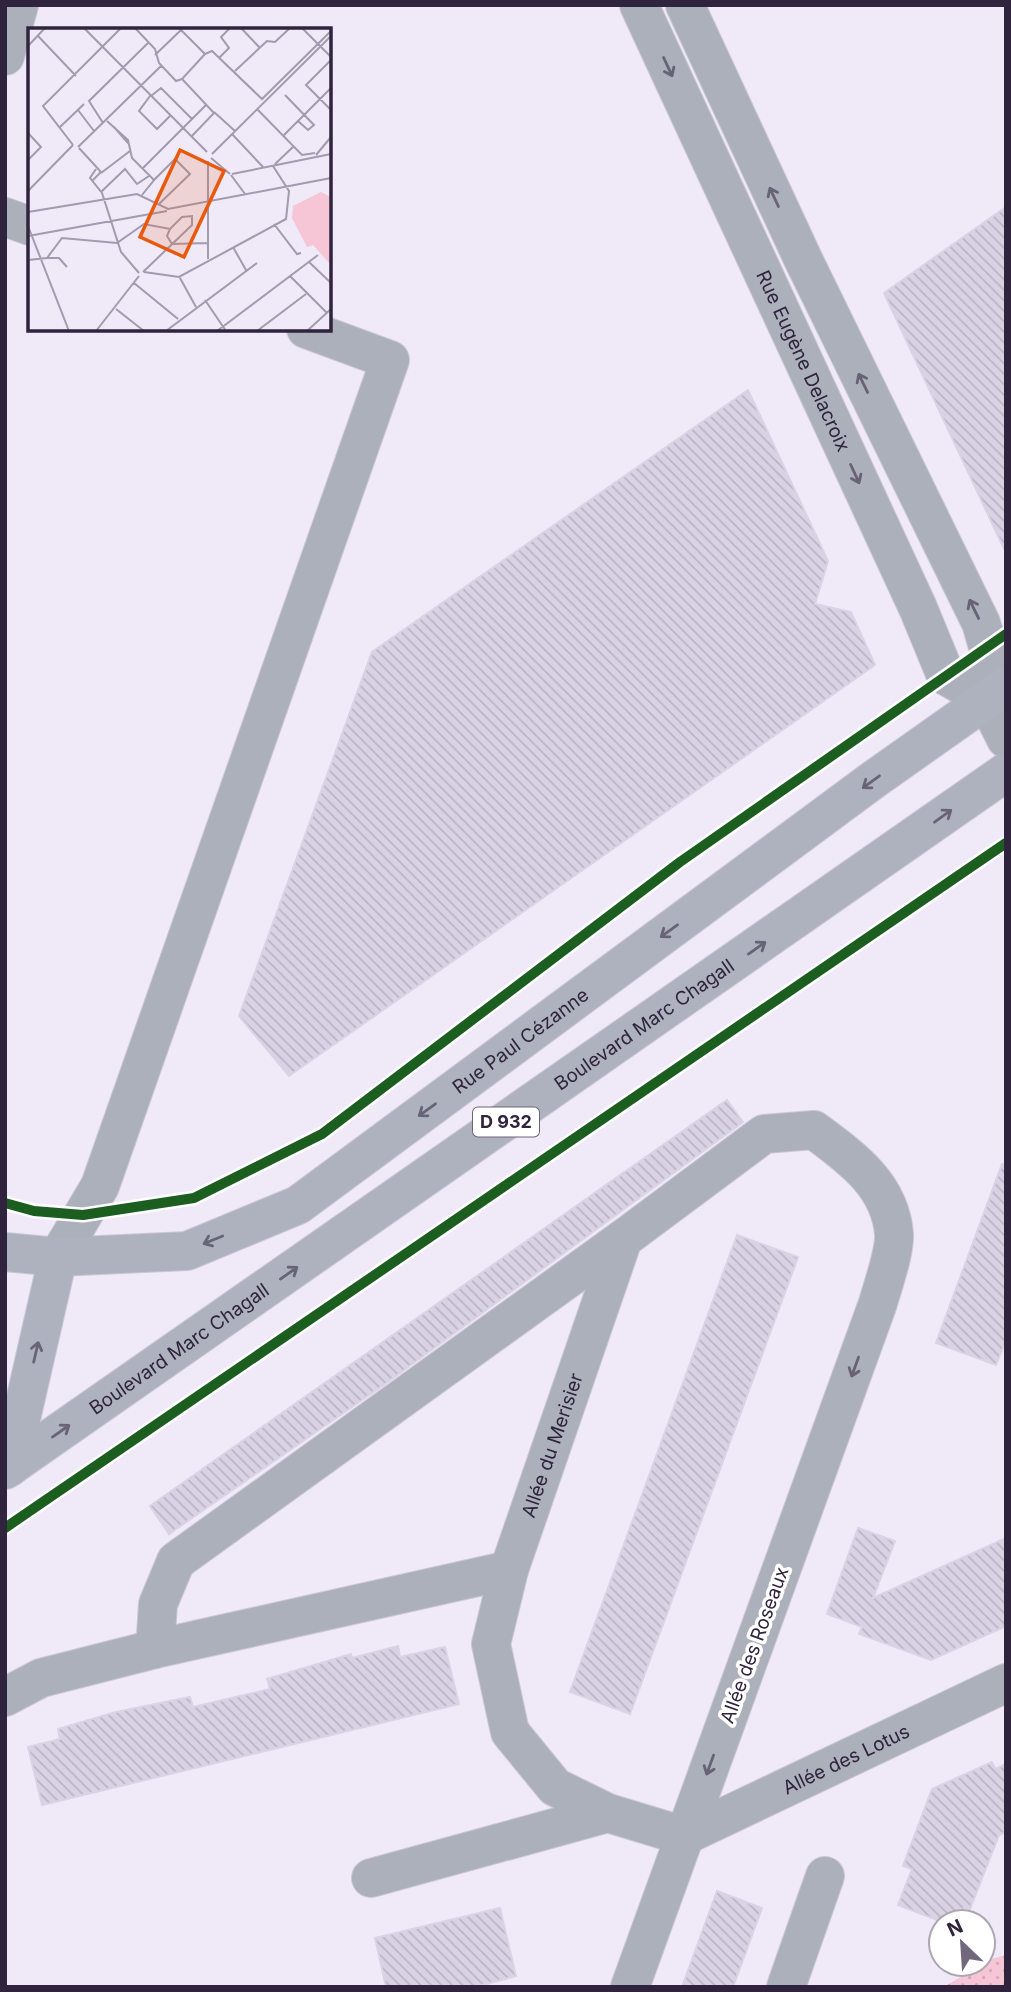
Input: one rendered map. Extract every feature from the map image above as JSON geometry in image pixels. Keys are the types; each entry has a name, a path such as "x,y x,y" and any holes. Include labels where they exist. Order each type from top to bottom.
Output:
{"main road":[{"name":"Rue Paul Cézanne","path":"5,1252 58,1257 187,1251 298,1205 996,692"},
{"name":"Boulevard Marc Chagall","path":"8,1468 1006,772"},
{"path":"8,1468 58,1257"}],"street":[{"path":"5,56 19,5"},
{"name":"Rue Eugène Delacroix","path":"639,5 918,608 946,676 996,692"},
{"name":"Rue Eugène Delacroix","path":"685,5 803,259 981,623 1006,739"},
{"path":"5,217 28,225"},
{"path":"58,1257 100,1186 390,360 311,331"},
{"name":"Allée des Roseaux","path":"623,1240 764,1134 814,1130 857,1161 883,1194 894,1235 878,1303 630,1987"},
{"path":"155,1649 158,1604 176,1561 623,1240"},
{"name":"Allée du Merisier","path":"623,1240 509,1570 491,1644 510,1732 555,1787 608,1813 684,1836"},
{"path":"5,1697 41,1678 155,1649 509,1570"},
{"name":"Allée des Lotus","path":"684,1836 1006,1683"},
{"path":"371,1878 608,1813"},
{"path":"786,1987 825,1876"}],"shaded area":[{"path":"1006,1955 1006,1987 944,1987 959,1978 997,1978 997,1958"}],"building":[{"path":"1006,207 1006,553 884,293"},
{"path":"748,390 828,561 815,604 851,612 875,665 289,1076 239,1016 372,652"},
{"path":"727,1100 743,1122 385,1384 169,1534 150,1506"},
{"path":"1002,1164 1006,1165 1006,1340 996,1365 936,1343"},
{"path":"737,1235 798,1257 630,1714 570,1692"},
{"path":"858,1528 895,1541 873,1598 1006,1538 1006,1626 931,1660 859,1634 862,1627 827,1614"},
{"path":"398,1646 400,1657 445,1647 459,1704 42,1805 28,1747 60,1739 58,1729 116,1712 190,1697 193,1707 270,1689 267,1679 351,1654 352,1658"},
{"path":"992,1762 995,1769 1006,1764 1006,1832 999,1835 970,1908 927,1908 927,1916 898,1905 912,1869 903,1866 932,1789"},
{"path":"717,1891 762,1908 733,1987 682,1987"},
{"path":"500,1908 516,1976 475,1987 386,1987 375,1938"}],"cycle path":[{"path":"5,1203 34,1211 83,1215 194,1198 322,1134 680,862 1006,634"},
{"path":"5,1528 1006,843"}]}
